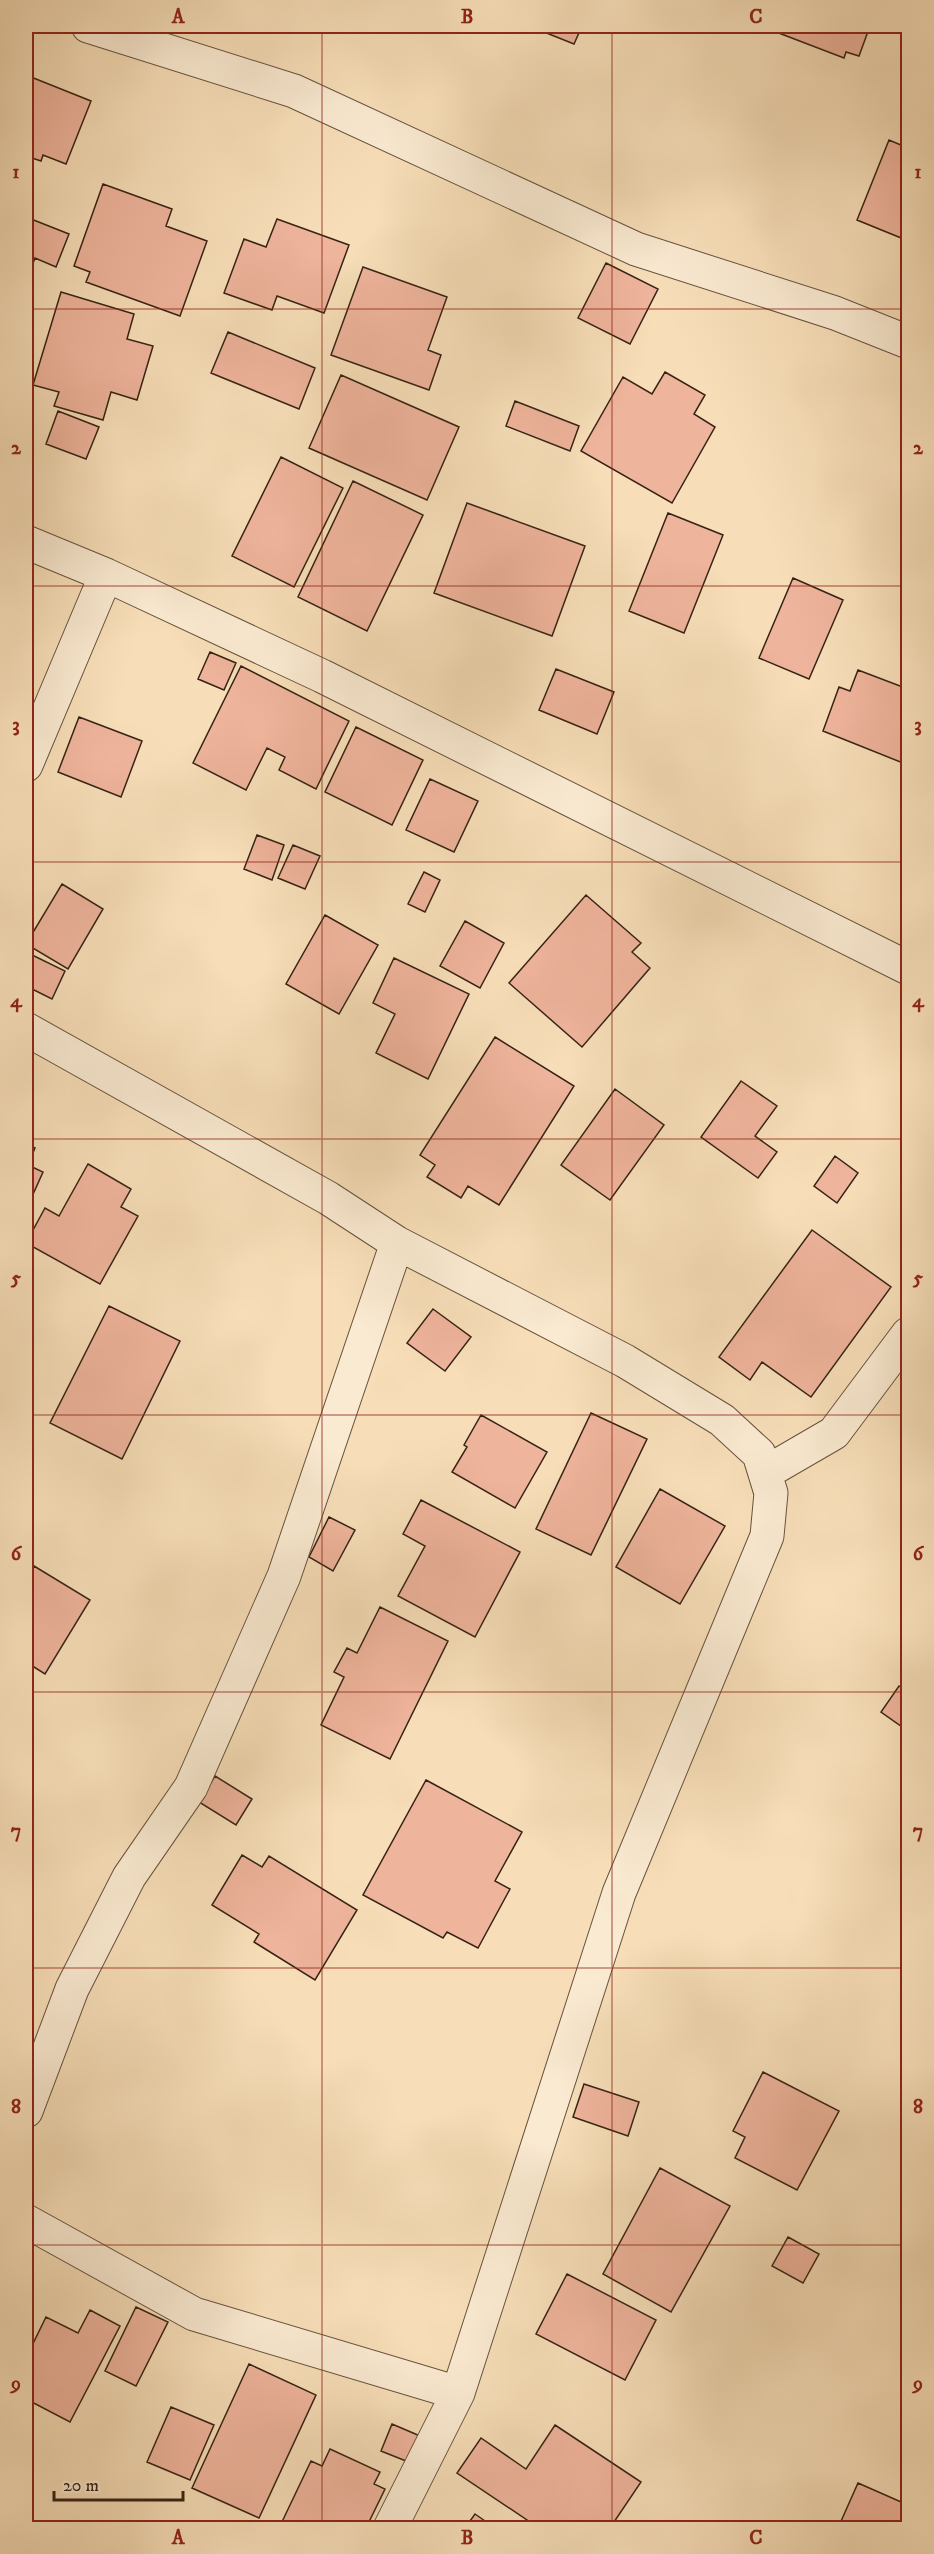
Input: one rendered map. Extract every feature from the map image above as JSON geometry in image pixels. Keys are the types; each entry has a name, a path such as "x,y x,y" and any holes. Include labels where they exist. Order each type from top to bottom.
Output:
{"street":[{"path":"88,26 294,91 636,249 835,313 909,342"},
{"path":"26,542 106,575 322,676 909,968"},
{"path":"26,765 106,575"},
{"path":"26,1029 328,1198 397,1243 625,1361 722,1420 759,1454 771,1493 767,1536 619,1893 458,2393 390,2529"},
{"path":"26,2111 72,1989 129,1877 191,1787 284,1576 397,1243"},
{"path":"765,1473 834,1433 909,1334"},
{"path":"26,2221 194,2314 458,2393"}],"building":[{"path":"529,26 582,26 574,44"},
{"path":"773,26 870,26 859,56 846,52 844,58 771,30"},
{"path":"26,75 91,101 66,164 43,155 41,161 26,156"},
{"path":"889,140 908,148 908,252 902,249 906,240 857,220"},
{"path":"103,184 172,209 166,226 207,241 180,316 86,282 90,272 74,266"},
{"path":"26,217 69,234 56,267 35,258 32,266 26,263"},
{"path":"277,219 349,245 324,313 277,296 272,310 224,293 244,239 266,247"},
{"path":"606,263 658,289 630,344 578,318"},
{"path":"363,267 447,297 428,350 441,355 429,390 331,355"},
{"path":"61,292 134,314 127,339 153,346 137,400 111,392 103,420 54,406 59,392 33,385"},
{"path":"228,332 315,368 299,409 211,373"},
{"path":"665,372 705,395 694,414 715,427 672,503 581,451 623,377 652,394"},
{"path":"341,375 459,427 427,500 309,448"},
{"path":"515,401 579,426 570,451 506,426"},
{"path":"58,411 99,427 86,459 46,444"},
{"path":"281,457 343,488 294,587 232,556"},
{"path":"353,481 423,515 367,631 298,597"},
{"path":"467,503 585,546 552,636 434,593"},
{"path":"668,513 723,535 684,633 629,611"},
{"path":"793,578 843,600 809,679 759,658"},
{"path":"210,652 236,663 224,690 198,679"},
{"path":"241,666 349,721 316,789 279,770 285,757 267,748 246,790 193,763"},
{"path":"556,669 614,692 597,734 539,710"},
{"path":"858,670 908,689 908,765 823,731 839,687 850,691"},
{"path":"79,717 142,741 121,797 58,772"},
{"path":"356,727 423,760 392,825 325,792"},
{"path":"430,779 478,801 454,852 406,830"},
{"path":"257,835 284,845 272,880 244,869"},
{"path":"293,845 320,856 305,889 278,878"},
{"path":"424,872 440,880 425,912 408,904"},
{"path":"62,884 103,909 68,969 26,944"},
{"path":"586,895 641,943 632,952 650,968 582,1047 509,983"},
{"path":"325,915 378,945 339,1014 286,984"},
{"path":"465,921 504,943 480,988 440,966"},
{"path":"26,952 65,971 52,999 26,986"},
{"path":"394,958 469,994 428,1079 376,1053 395,1014 373,1003"},
{"path":"495,1037 574,1086 499,1205 468,1186 461,1198 427,1177 435,1165 420,1155"},
{"path":"741,1081 777,1106 755,1136 777,1152 758,1178 701,1137"},
{"path":"615,1089 664,1125 610,1200 561,1165"},
{"path":"26,1144 35,1148 28,1165 43,1172 26,1210"},
{"path":"835,1156 858,1173 837,1203 814,1186"},
{"path":"88,1164 131,1189 121,1207 138,1216 100,1284 26,1243 45,1208 59,1216"},
{"path":"812,1230 891,1287 811,1397 762,1362 750,1380 719,1357"},
{"path":"109,1306 180,1341 122,1459 50,1423"},
{"path":"433,1309 471,1337 445,1371 407,1343"},
{"path":"591,1413 647,1439 591,1555 536,1529"},
{"path":"481,1415 547,1452 515,1508 452,1472 467,1447 464,1445"},
{"path":"660,1489 725,1526 680,1604 616,1567"},
{"path":"421,1500 520,1552 475,1637 398,1596 425,1546 403,1534"},
{"path":"329,1517 355,1530 333,1571 309,1557"},
{"path":"34,1566 90,1600 45,1674 26,1662 26,1580"},
{"path":"380,1607 448,1641 390,1759 321,1725 344,1677 334,1672 347,1648 357,1653"},
{"path":"899,1686 908,1692 908,1731 881,1712"},
{"path":"215,1776 252,1799 236,1825 199,1802"},
{"path":"426,1780 522,1832 495,1881 510,1889 478,1948 447,1932 443,1938 363,1895"},
{"path":"242,1855 262,1867 269,1856 357,1910 315,1980 254,1942 259,1934 212,1905"},
{"path":"763,2072 839,2111 797,2190 735,2158 745,2137 733,2131"},
{"path":"584,2084 639,2102 628,2136 573,2117"},
{"path":"660,2168 730,2206 671,2312 603,2274"},
{"path":"788,2237 819,2254 803,2283 772,2266"},
{"path":"567,2274 656,2320 625,2380 536,2334"},
{"path":"136,2307 168,2322 136,2386 105,2371"},
{"path":"90,2310 120,2326 70,2422 26,2399 26,2358 46,2317 78,2333"},
{"path":"249,2364 316,2395 259,2518 192,2488"},
{"path":"171,2407 214,2425 190,2480 147,2462"},
{"path":"392,2424 427,2439 416,2465 381,2451"},
{"path":"555,2425 641,2482 610,2528 539,2528 457,2473 481,2438 526,2469"},
{"path":"330,2449 380,2472 374,2484 385,2489 366,2528 285,2528 280,2526 311,2461 322,2466"},
{"path":"858,2483 908,2505 908,2528 838,2528"},
{"path":"475,2514 495,2528 465,2528"}]}
